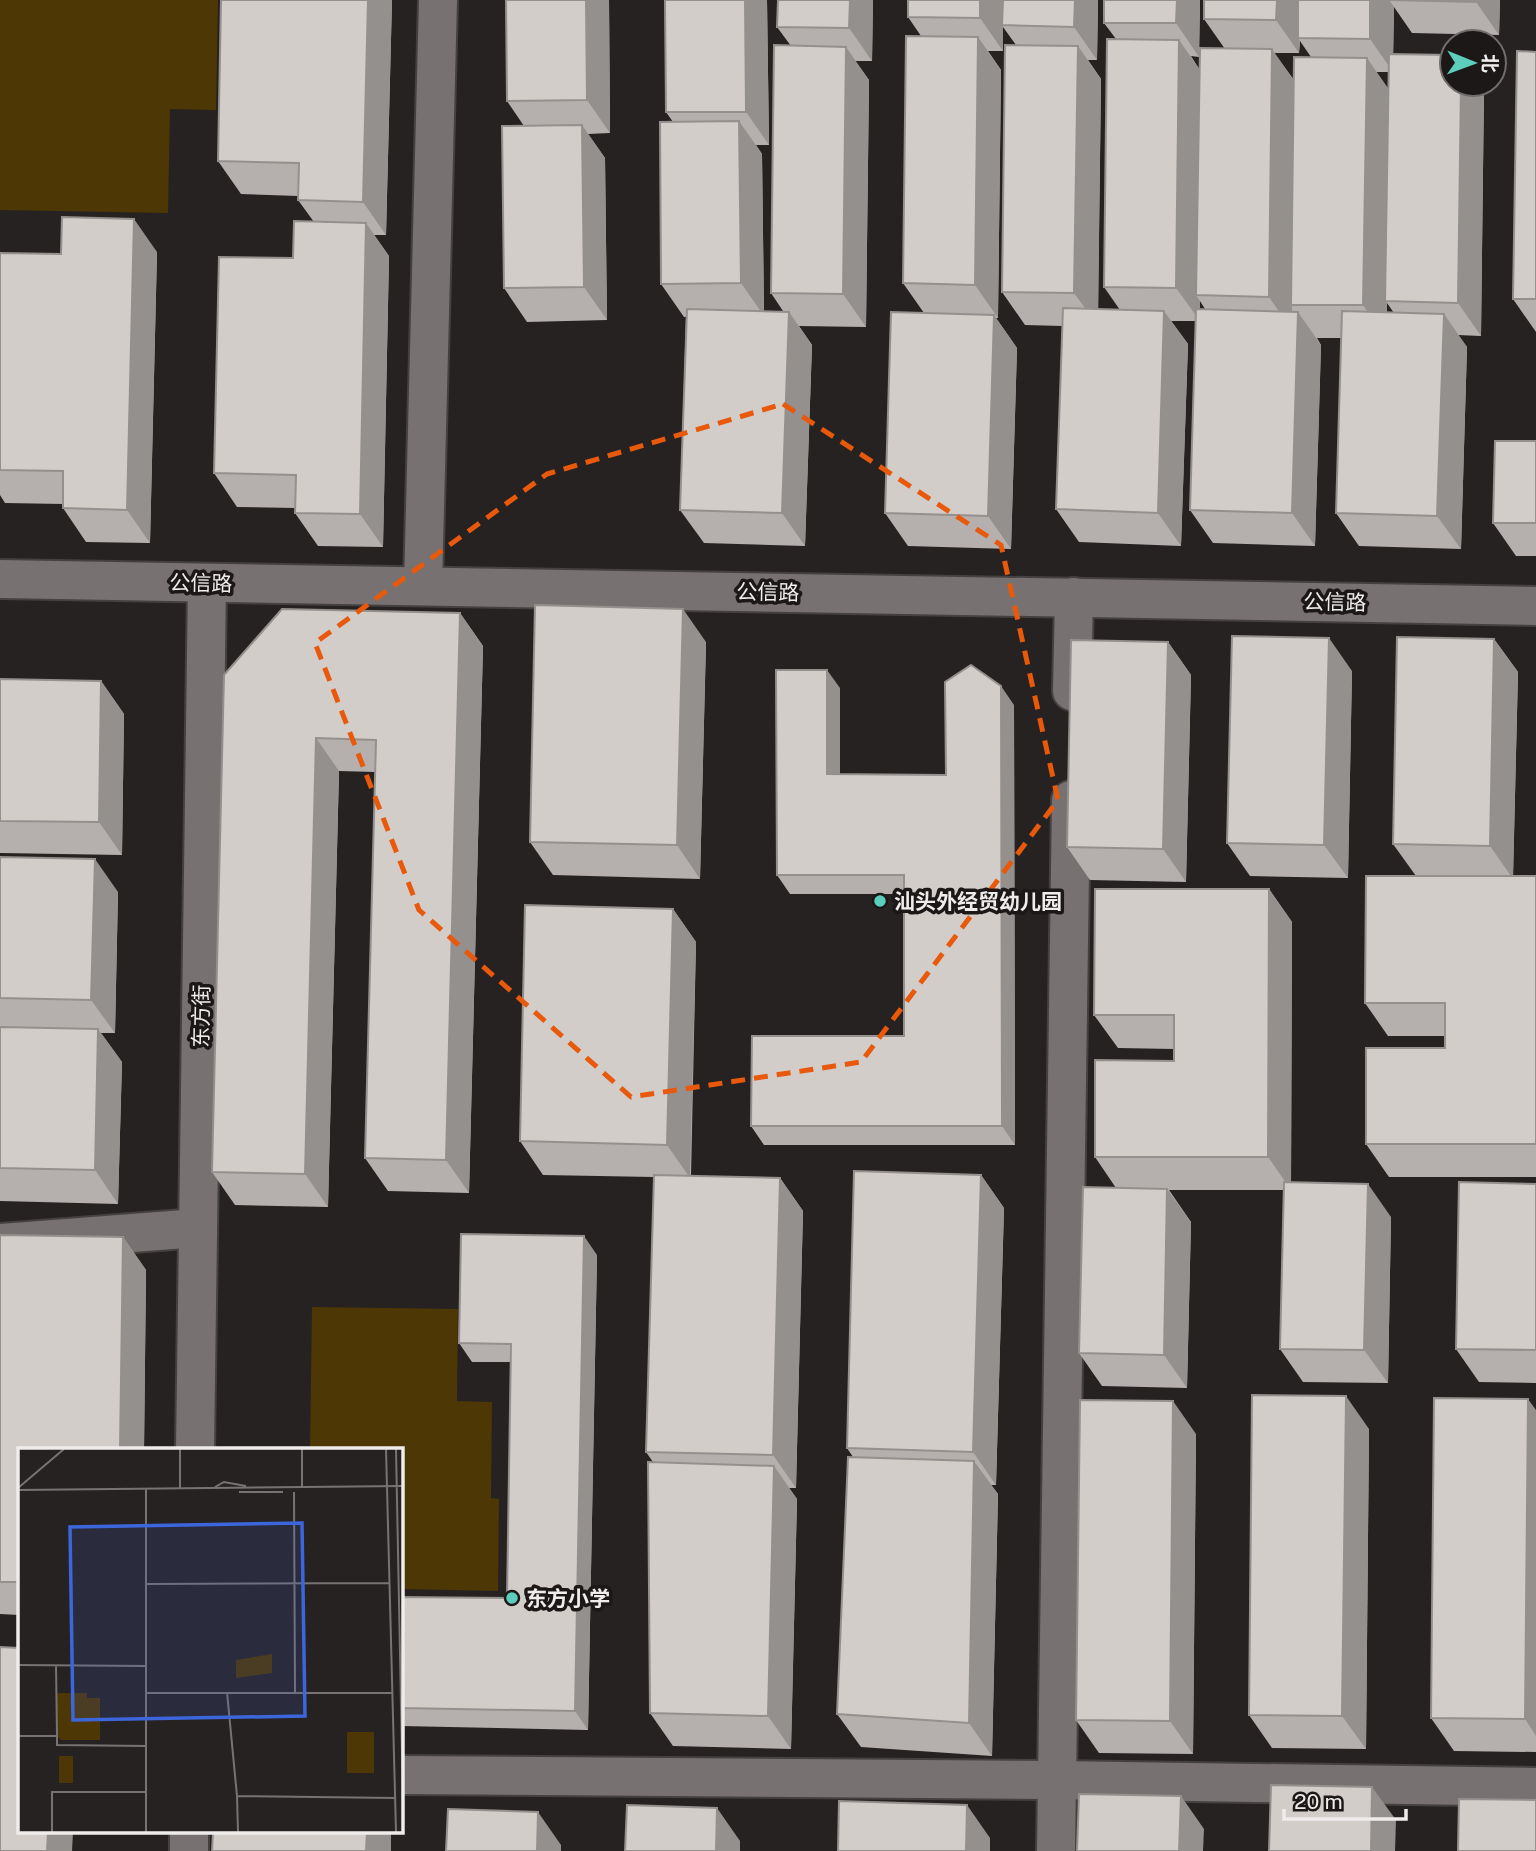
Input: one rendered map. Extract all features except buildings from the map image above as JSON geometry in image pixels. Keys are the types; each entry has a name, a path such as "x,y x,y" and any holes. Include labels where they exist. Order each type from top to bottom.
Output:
{"street":[{"path":"423,586 438,0"},
{"name":"公信路","path":"0,579 1536,606"},
{"name":"东方街","path":"195,1448 207,583"},
{"path":"1072,722 1074,597"},
{"path":"1056,1851 1071,764"},
{"path":"0,1243 198,1228"},
{"path":"402,1775 1536,1787"}],"highlighted area":[{"path":"783,404 1001,545 1058,800 861,1062 631,1097 419,910 315,643 547,474"}],"shaded area":[{"path":"0,0 218,0 216,110 170,109 168,213 0,210"},
{"path":"312,1307 458,1309 457,1401 492,1402 491,1498 499,1499 498,1591 402,1589 402,1448 310,1448"}],"place":[{"name":"汕头外经贸幼儿园","path":"880,901"},
{"name":"东方小学","path":"512,1598"}]}
